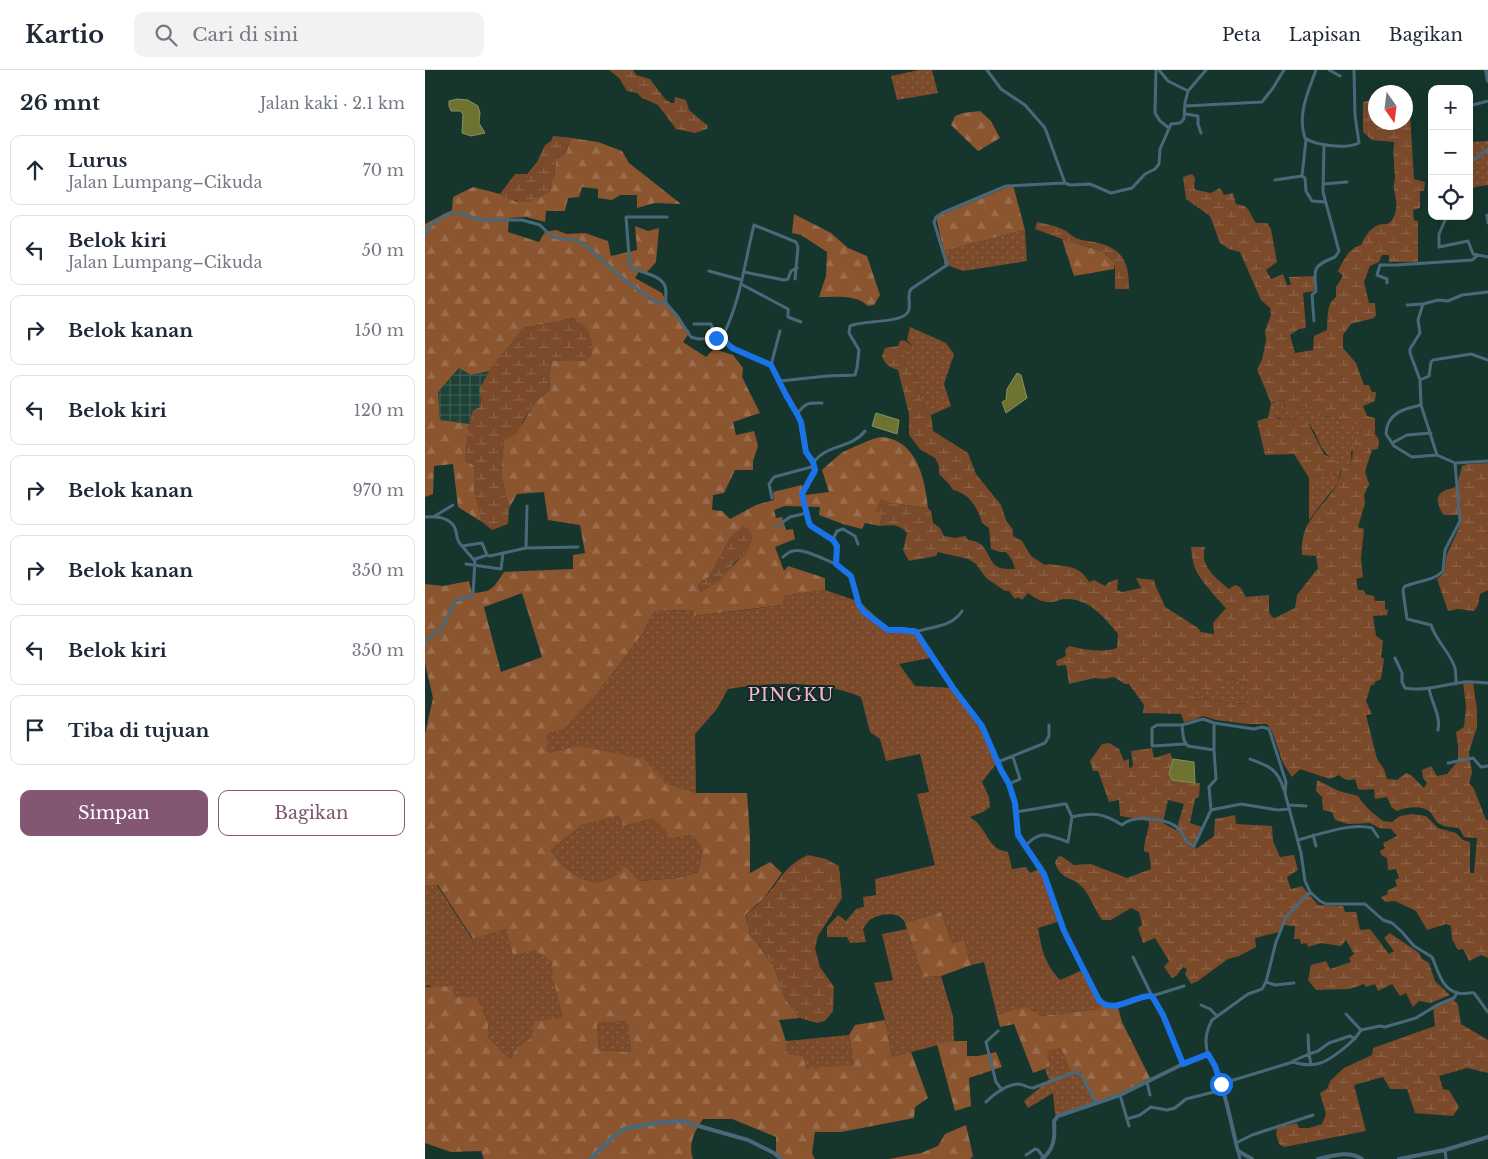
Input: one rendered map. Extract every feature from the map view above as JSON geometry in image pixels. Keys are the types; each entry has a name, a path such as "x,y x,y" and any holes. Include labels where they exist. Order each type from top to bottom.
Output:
{"street":[{"path":"987,70 1001,89 1025,105 1045,128 1065,183"},
{"path":"1158,70 1155,113 1160,121 1169,128"},
{"path":"1158,70 1168,81 1188,91"},
{"path":"780,381 820,376 855,375 860,353 858,346 849,333 850,326 856,323 880,322 906,314 909,310 908,293 911,288 947,265 934,222 936,217 1006,186 1065,183 1071,185 1090,184 1111,193 1132,188 1145,174 1155,169 1159,164 1160,149 1169,128 1171,124 1182,122 1186,114 1185,106 1188,91 1206,70"},
{"path":"1185,106 1262,102 1284,70"},
{"path":"1317,70 1303,111 1303,133 1306,140 1302,176 1305,178 1306,191 1312,201 1325,202"},
{"path":"1329,70 1341,76"},
{"path":"1306,140 1324,145 1349,146 1359,143 1355,115 1354,70"},
{"path":"1486,70 1488,81"},
{"path":"1473,104 1488,101"},
{"path":"1186,114 1198,116 1201,133"},
{"path":"1314,321 1312,295 1316,291 1315,276 1317,266 1335,257 1339,251 1333,224 1325,202 1323,184 1324,145"},
{"path":"1473,161 1488,149"},
{"path":"1275,180 1302,176"},
{"path":"1323,184 1347,182"},
{"path":"425,236 431,225 450,213 461,213 476,219 533,222 540,225 551,236 577,240 627,282 657,303 666,303"},
{"path":"1487,215 1488,223"},
{"path":"667,217 626,217 630,267 655,277 664,284 666,303 691,337 698,339 722,338 732,348 771,365 801,422 806,452 814,464 815,474 802,494 811,526 833,540 837,546 836,564"},
{"path":"1445,220 1439,234 1439,247 1468,241 1472,253 1488,257"},
{"path":"722,338 732,317 742,282 754,225 796,242 799,247 795,279"},
{"path":"1387,283 1387,279 1377,275 1380,265 1472,260 1478,255"},
{"path":"744,272 783,280 788,279 791,271 797,268"},
{"path":"709,271 742,282 788,309 788,317 801,322"},
{"path":"1407,305 1423,304 1462,295 1488,292"},
{"path":"1423,304 1419,320 1420,333 1410,349 1410,353 1420,380 1421,405 1437,455"},
{"path":"694,324 711,324 716,338"},
{"path":"771,365 780,331"},
{"path":"1420,380 1429,376 1433,360 1471,354 1488,360"},
{"path":"797,414 808,403 822,403"},
{"path":"1421,405 1405,409 1388,420 1386,434 1392,443 1412,457 1437,455 1455,463 1488,461"},
{"path":"772,498 769,486 770,480 774,477 814,464 821,453 854,442 865,431"},
{"path":"1392,443 1407,435 1431,433"},
{"path":"1455,463 1460,521 1445,550 1443,571 1439,575 1409,584 1404,587 1403,591 1407,618 1431,625 1435,638 1449,655 1455,666 1456,684"},
{"path":"434,517 437,513 453,505"},
{"path":"526,548 527,506"},
{"path":"776,527 789,517 807,513"},
{"path":"425,517 441,517 453,525 458,542 475,560"},
{"path":"833,540 837,531 843,529 855,536 858,544"},
{"path":"461,546 482,543 487,555"},
{"path":"425,643 430,636 441,630 455,601 473,595 474,565 477,558 526,548 579,547"},
{"path":"783,557 795,550 836,564 851,576 859,605 864,612 888,630 916,632 952,622 958,618 962,610"},
{"path":"467,564 501,569 503,553"},
{"path":"916,632 953,688 982,726 1009,784 1016,812 1018,835 1044,874 1064,931 1099,1000 1103,1004 1111,1006 1128,1003 1184,986"},
{"path":"1395,658 1402,673 1402,682 1405,688 1414,690 1473,682 1488,683"},
{"path":"1429,688 1436,706 1438,730"},
{"path":"1214,750 1185,744 1152,746 1153,726 1182,725 1203,719 1214,723 1254,729 1262,727 1269,729 1286,782 1285,793"},
{"path":"1072,817 1095,813 1122,825 1132,819 1151,819 1165,822 1179,829 1187,842 1195,846 1211,810 1209,787 1216,779 1214,723"},
{"path":"998,762 1045,743 1049,736 1049,725"},
{"path":"1182,725 1185,744"},
{"path":"1009,784 1020,779 1013,757"},
{"path":"1449,763 1473,758 1481,767 1488,766"},
{"path":"1250,759 1270,767 1281,780 1298,840 1305,882 1310,892 1326,904 1361,904 1367,906 1375,914 1401,930 1417,949 1432,957 1439,976 1449,988 1457,993 1475,994 1488,1012"},
{"path":"1016,812 1066,804 1072,817 1068,842 1044,834 1034,837 1025,846"},
{"path":"1211,810 1241,804 1278,810 1306,806"},
{"path":"1298,840 1313,835 1363,827 1374,830 1378,837"},
{"path":"1313,835 1315,846"},
{"path":"1240,1159 1221,1084 1206,1047 1207,1033 1209,1026 1217,1016 1230,1009 1248,994 1262,989 1266,982 1276,942 1286,917 1310,892"},
{"path":"1133,957 1163,1015 1183,1064"},
{"path":"1266,982 1275,985 1294,983"},
{"path":"1293,1062 1311,1065 1319,1064 1356,1039 1361,1030 1383,1027 1416,1018 1437,1005 1456,997 1457,993"},
{"path":"1201,1005 1210,1009 1217,1016"},
{"path":"1346,1014 1361,1030"},
{"path":"998,1031 986,1042 996,1082 1002,1090"},
{"path":"1308,1035 1311,1065"},
{"path":"1221,1084 1293,1062 1337,1040 1350,1036 1356,1039"},
{"path":"1026,1155 1035,1149 1038,1150 1043,1158 1047,1155 1053,1143 1055,1119 1058,1116 1120,1095 1208,1054"},
{"path":"987,1102 1002,1090 1018,1084 1033,1088 1044,1082 1079,1072 1097,1104"},
{"path":"1147,1082 1150,1095"},
{"path":"1127,1119 1140,1115 1151,1107 1167,1110 1175,1108 1186,1099 1222,1090"},
{"path":"1120,1095 1129,1126"},
{"path":"1236,1143 1252,1135 1313,1115"},
{"path":"590,1159 624,1129 655,1123 681,1121 748,1140 774,1153 781,1159"},
{"path":"1399,1159 1423,1157 1488,1137"},
{"path":"1445,1150 1446,1159"},
{"path":"1238,1151 1251,1159"},
{"path":"1318,1159 1352,1154 1362,1159"}],"shaded area":[{"path":"457,99 468,100 478,106 480,113 479,123 485,133 471,136 462,133 463,114 460,111 451,111 449,106 449,101"},
{"path":"460,368 471,375 489,371 479,390 480,407 473,410 469,424 440,420 438,392"},
{"path":"1017,373 1021,375 1027,398 1006,413 1002,402 1006,400 1007,389"},
{"path":"876,413 899,420 897,434 872,426"},
{"path":"1173,759 1194,762 1195,783 1172,780 1169,774"}],"green space":[{"path":"609,70 633,70 636,75 650,79 665,99 671,103 674,103 675,97 686,100 689,110 708,126 707,129 695,133 676,129 658,105 642,98 637,93 627,91 619,78"},
{"path":"919,70 932,70 938,93 897,100 891,76"},
{"path":"1368,101 1368,130 1411,130 1414,179 1425,182 1424,191 1420,191 1420,208 1413,210 1414,220 1418,221 1418,262 1389,262 1389,255 1382,255 1379,262 1370,266 1364,282 1369,303 1375,303 1376,315 1374,318 1351,324 1343,335 1343,348 1356,363 1364,385 1369,385 1372,392 1376,392 1375,401 1363,406 1367,416 1375,418 1375,434 1379,440 1378,449 1372,450 1365,471 1369,484 1364,495 1365,503 1358,527 1364,529 1361,558 1363,577 1356,579 1358,590 1364,590 1365,594 1374,596 1375,601 1385,601 1385,609 1388,610 1387,615 1373,616 1376,636 1383,641 1381,657 1384,659 1381,679 1375,682 1374,685 1371,685 1366,701 1372,714 1366,715 1377,759 1384,769 1387,779 1397,780 1406,773 1411,775 1424,788 1427,783 1423,778 1422,770 1431,766 1437,776 1447,774 1458,761 1456,732 1464,727 1466,706 1463,683 1473,682 1477,710 1477,727 1469,752 1472,773 1469,783 1474,789 1486,820 1488,820 1488,958 1481,955 1469,961 1463,949 1458,950 1452,939 1451,926 1446,924 1427,930 1416,911 1395,901 1385,902 1381,897 1388,894 1387,891 1397,886 1395,880 1399,878 1396,869 1388,870 1387,858 1381,855 1380,851 1385,848 1383,843 1397,836 1391,829 1379,828 1370,823 1348,824 1335,820 1332,812 1323,810 1322,797 1316,791 1317,780 1339,791 1358,796 1383,821 1392,822 1400,816 1412,814 1426,816 1438,828 1456,833 1463,840 1470,842 1470,873 1474,873 1477,838 1464,837 1459,828 1442,825 1437,822 1430,812 1423,808 1397,811 1392,808 1387,797 1375,799 1374,789 1358,789 1355,779 1346,780 1339,775 1330,779 1300,769 1292,777 1283,763 1272,731 1267,724 1216,720 1203,716 1184,722 1181,714 1143,713 1144,705 1129,684 1125,684 1114,677 1094,678 1069,684 1066,665 1057,666 1056,661 1066,656 1065,650 1069,646 1093,650 1117,648 1118,634 1101,615 1089,605 1074,600 1063,599 1046,602 1028,593 1022,600 1018,597 1015,599 1009,591 1005,591 986,578 976,564 968,559 938,552 936,556 909,561 903,550 907,533 891,525 880,526 882,513 875,511 881,499 892,503 928,508 931,511 933,523 940,528 944,536 955,538 965,536 968,540 975,541 984,547 991,560 998,567 1015,569 1012,560 1006,552 991,549 989,528 982,523 972,502 964,494 953,490 939,474 939,466 935,458 921,450 909,435 909,414 898,370 888,365 882,356 885,348 898,346 900,341 904,340 912,346 904,355 904,360 908,368 915,374 923,406 931,415 933,431 968,453 976,474 1001,505 1006,520 1013,530 1013,536 1022,541 1031,556 1045,565 1062,566 1077,570 1089,582 1094,580 1105,586 1109,582 1118,579 1117,590 1122,592 1141,588 1136,578 1154,580 1165,607 1198,628 1201,632 1214,634 1213,623 1226,608 1203,582 1195,568 1191,547 1205,547 1204,560 1207,566 1214,576 1229,589 1235,585 1240,587 1246,597 1269,595 1269,612 1275,618 1295,608 1297,595 1318,568 1316,556 1302,555 1302,540 1306,528 1333,490 1339,479 1342,467 1352,464 1353,444 1365,425 1364,422 1344,424 1335,417 1319,416 1309,408 1297,407 1284,413 1285,400 1271,403 1257,369 1262,360 1266,340 1265,331 1271,315 1270,308 1261,300 1240,252 1229,249 1220,243 1210,216 1186,199 1183,177 1192,174 1195,178 1194,188 1196,190 1211,193 1220,188 1224,195 1233,193 1236,204 1247,208 1256,223 1267,223 1271,229 1277,262 1266,270 1271,279 1283,274 1287,285 1291,285 1289,277 1314,276 1314,291 1303,293 1306,328 1299,329 1290,335 1295,353 1313,350 1314,336 1327,330 1329,307 1336,297 1336,287 1343,276 1338,271 1344,259 1353,249 1361,245 1372,229 1378,225 1390,222 1396,212 1394,142 1372,140 1363,132 1363,102","holes":["1224,677 1250,684 1250,703 1212,701 1205,697 1198,700 1193,699 1191,687 1220,692"]},
{"path":"980,111 991,121 1000,138 978,151 951,125 955,116"},
{"path":"553,136 571,138 566,153 556,160 550,192 525,202 520,202 500,194 515,174 527,174 537,162 545,145 551,141"},
{"path":"571,138 598,142 622,151 629,163 681,204 655,203 637,208 637,195 620,195 612,200 598,198 598,189 582,187 579,197 568,198 565,211 546,211 545,222 526,217 509,218 508,232 539,242 545,232 556,230 567,234 585,233 608,241 611,256 637,250 635,226 648,231 659,228 656,262 647,272 640,270 635,278 662,293 668,306 690,332 683,342 706,357 714,349 733,355 743,368 742,377 760,413 733,422 736,435 754,431 758,446 753,461 753,470 735,470 724,493 713,495 712,510 722,511 730,519 756,505 774,500 773,492 802,485 805,495 829,492 822,470 843,452 879,437 894,440 904,445 917,463 924,485 928,508 892,503 882,513 880,526 865,523 862,529 819,515 820,507 785,506 774,510 776,518 782,517 786,530 793,529 795,539 775,547 784,571 788,566 825,578 825,590 783,596 783,605 694,616 694,610 655,611 647,623 644,632 599,691 563,729 547,733 546,754 578,746 644,759 666,783 696,793 747,793 750,873 770,862 782,873 764,898 745,915 750,934 774,967 786,1000 800,1018 779,1020 786,1041 786,1054 804,1057 806,1069 854,1065 849,1035 855,1025 885,1020 892,1057 911,1052 928,1098 915,1107 914,1118 841,1132 815,1132 812,1153 815,1159 780,1159 776,1156 776,1137 732,1119 703,1119 693,1138 691,1148 693,1159 484,1159 481,1151 451,1152 425,1143 425,987 451,986 455,997 477,997 488,1024 488,1037 510,1059 517,1047 531,1038 535,1021 563,1018 553,980 552,962 535,950 513,955 506,929 473,939 438,885 425,885 425,734 433,698 425,663 425,584 443,586 469,581 472,593 484,592 495,585 504,572 573,569 573,555 585,553 580,525 548,520 544,492 517,494 509,508 501,473 504,440 523,423 535,402 550,389 549,376 552,361 585,361 574,318 524,328 489,371 471,375 459,368 438,392 440,420 469,424 465,461 474,465 474,487 482,522 458,507 453,464 434,466 433,494 425,497 425,224 452,210 453,197 473,187 500,194 517,202 554,177 556,160 566,153","holes":["731,537 747,553 713,584 700,592 698,585 709,577","522,593 542,657 501,672 484,607","619,815 623,826 652,819 664,829 668,839 693,835 703,851 698,872 679,878 639,881 626,866 613,877 597,883 580,878 562,865 551,850 582,825","628,1021 631,1052 599,1050 597,1023"]},
{"path":"1488,141 1488,185 1473,188 1473,175 1473,142"},
{"path":"1013,185 1025,230 944,251 936,217"},
{"path":"794,214 831,233 848,248 867,256 880,295 874,305 868,306 852,298 819,297 826,276 827,252 801,235 792,233"},
{"path":"1037,222 1059,228 1078,239 1114,249 1126,265 1129,289 1115,289 1115,262 1101,251 1035,229"},
{"path":"1025,230 1027,261 963,271 944,264 944,251"},
{"path":"1062,239 1101,251 1115,262 1114,269 1074,276"},
{"path":"574,318 590,334 592,355 586,361 552,361 549,376 550,389 535,402 515,435 504,440 501,473 509,508 508,524 492,530 482,522 474,487 474,465 465,461 469,424 473,410 480,407 479,390 489,371 524,328"},
{"path":"910,327 946,343 954,354 944,384 951,406 931,415 923,406 915,374 908,368 904,360 904,355 912,346 907,340"},
{"path":"1285,400 1284,412 1297,407 1309,408 1319,416 1335,417 1344,424 1358,424 1364,421 1365,425 1360,431 1361,438 1351,452 1352,464 1342,467 1337,484 1309,520 1309,478 1337,474 1334,459 1324,451 1313,429 1302,419 1278,418 1274,416 1268,418 1271,403"},
{"path":"1274,416 1279,419 1302,418 1308,423 1324,454 1336,462 1337,474 1309,478 1294,454 1265,455 1257,421"},
{"path":"1488,463 1488,590 1480,594 1478,605 1474,611 1458,609 1448,611 1437,579 1444,573 1447,554 1459,528 1461,515 1444,515 1439,507 1438,497 1444,491 1457,486 1462,466"},
{"path":"743,526 749,529 753,537 747,553 734,563 722,579 700,593 698,585 709,577 731,537"},
{"path":"825,590 860,602 888,628 916,628 935,657 899,664 915,686 953,688 984,731 996,764 982,782 989,797 990,807 970,817 981,827 995,847 1008,852 1012,869 1026,867 1030,873 1041,868 1061,921 1038,928 1045,956 1050,968 1060,980 1085,969 1096,997 1104,1004 1098,1009 1041,1016 1025,1006 997,1015 984,962 971,965 964,940 952,943 941,912 905,923 903,919 892,914 875,917 869,920 863,929 866,942 850,943 847,937 827,937 827,927 838,915 846,921 856,909 864,907 863,897 876,895 875,879 935,865 917,794 929,792 920,754 886,761 880,739 870,732 861,697 845,691 812,685 778,684 728,689 717,709 695,734 696,793 666,783 644,759 545,754 546,733 599,691 644,632 647,623 655,611 694,610 695,616 783,605 783,596"},
{"path":"1224,677 1250,684 1250,703 1212,701 1205,697 1198,700 1192,699 1191,687"},
{"path":"1109,743 1119,749 1124,761 1129,759 1129,767 1131,768 1133,765 1131,751 1152,748 1154,758 1170,753 1173,759 1169,774 1189,783 1200,783 1199,797 1195,799 1190,823 1202,827 1195,846 1196,849 1214,836 1215,819 1235,815 1236,824 1272,826 1273,841 1280,857 1294,855 1298,870 1287,877 1291,889 1302,886 1318,905 1343,906 1345,912 1356,912 1360,930 1370,929 1389,954 1394,951 1384,938 1390,933 1419,953 1422,959 1429,963 1435,981 1450,995 1431,1003 1419,1001 1413,1007 1406,993 1400,996 1392,984 1378,991 1375,984 1366,987 1364,984 1350,989 1316,990 1308,980 1311,965 1326,961 1330,969 1351,962 1349,958 1354,954 1346,940 1341,946 1321,943 1308,947 1307,943 1301,944 1300,939 1294,939 1295,926 1282,925 1279,932 1255,938 1256,947 1239,956 1228,959 1198,981 1191,984 1185,974 1187,969 1183,967 1172,978 1164,967 1169,961 1155,938 1143,943 1138,928 1142,925 1139,912 1131,908 1111,920 1102,920 1084,889 1063,875 1055,862 1061,856 1074,865 1091,864 1127,878 1151,869 1149,853 1144,851 1149,821 1120,816 1119,800 1109,802 1098,771 1093,771 1090,761 1102,744","holes":["1168,800 1184,804 1176,830 1163,823"]},
{"path":"619,814 623,826 652,819 664,829 668,839 693,835 703,851 698,872 679,878 639,881 626,866 613,877 597,883 580,878 562,865 551,850 582,825"},
{"path":"808,855 826,859 839,866 842,898 818,936 815,948 820,967 834,987 833,1011 825,1021 817,1023 800,1018 786,1000 774,967 750,934 745,915 761,901 787,869"},
{"path":"425,885 437,885 472,939 506,929 553,962 553,980 563,1018 517,1047 510,1059 488,1037 488,1024 455,997 428,985 425,987"},
{"path":"941,912 952,943 964,940 971,965 941,976 923,977 905,923"},
{"path":"907,929 923,977 941,976 953,1016 954,1041 892,1057 885,1020 874,983 893,980 882,934"},
{"path":"1452,998 1458,1005 1461,1024 1488,1040 1488,1073 1467,1068 1439,1076 1443,1089 1449,1090 1459,1107 1453,1116 1415,1113 1407,1089 1390,1089 1383,1077 1354,1085 1366,1131 1284,1147 1279,1144 1276,1134 1277,1128 1297,1123 1299,1128 1309,1128 1322,1124 1326,1114 1320,1093 1327,1089 1330,1081 1344,1068 1372,1055 1373,1048 1435,1026 1433,1007"},
{"path":"1104,1004 1117,1004 1122,1022 1150,1078 1111,1098 1097,1102 1086,1089 1081,1072 1072,1073 1061,1048 1046,1051 1050,1067 1033,1073 1014,1024 1000,1027 997,1015 1025,1006 1041,1016 1098,1009"},
{"path":"629,1021 631,1052 599,1050 597,1023"},
{"path":"849,1035 854,1065 827,1069 806,1069 786,1054 786,1041"},
{"path":"967,1041 967,1056 978,1056 996,1052 1002,1067 969,1078 971,1106 955,1111 937,1044"},
{"path":"1061,1047 1072,1072 1081,1072 1086,1089 1097,1102 1055,1115 1053,1093 1028,1108 1024,1101 1049,1080 1045,1069 1050,1067 1045,1051"},
{"path":"966,1125 973,1156 970,1159 889,1159 921,1153 938,1146 945,1134"}],"district":[{"name":"PINGKU","path":"791,695"}],"route":[{"path":"716,338 722,338 732,348 765,360 771,365 801,422 806,452 815,466 815,474 802,494 809,523 836,543 836,564 851,576 861,609 888,630 916,632 953,688 982,726 1009,784 1015,803 1018,835 1044,874 1064,931 1099,1000 1103,1004 1111,1006 1152,996 1163,1015 1183,1064 1208,1054 1215,1066 1221,1084"}]}
